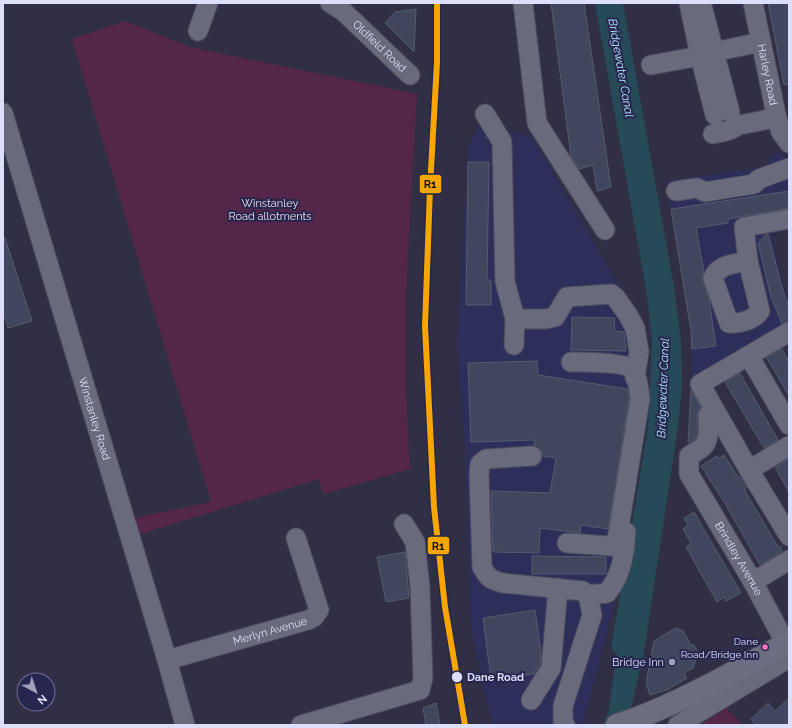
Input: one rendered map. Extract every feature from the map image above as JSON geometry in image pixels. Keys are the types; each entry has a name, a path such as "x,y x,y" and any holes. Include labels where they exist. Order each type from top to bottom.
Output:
{"main road":[{"path":"616,725 641,718 788,648"}],"street":[{"path":"198,31 208,3"},
{"name":"Oldfield Road","path":"330,3 343,12 410,75"},
{"path":"523,3 537,123 605,230"},
{"path":"689,3 707,54 723,114"},
{"path":"701,3 707,54"},
{"name":"Harley Road","path":"753,3 776,116 781,132 789,143"},
{"path":"651,65 761,42"},
{"name":"Winstanley Road","path":"3,113 167,660 185,725"},
{"path":"485,114 502,142 504,281 515,319 514,345"},
{"path":"713,134 730,130 739,125 776,116"},
{"path":"676,191 697,188 705,192 754,184 759,179 789,168"},
{"path":"748,261 744,227 789,219"},
{"path":"515,319 546,319 555,317 567,297 611,294 616,298 635,328 639,352 636,378"},
{"path":"789,332 700,384 789,536"},
{"path":"749,356 789,425"},
{"path":"571,362 623,364 632,370 636,378 640,399 620,547 619,574 615,583 607,593 588,595"},
{"name":"Brindley Avenue","path":"708,416 707,441 704,446 689,456 689,474 753,582 788,648"},
{"path":"749,470 789,446"},
{"path":"532,456 486,459 480,464 482,567 487,575 494,580 504,583 583,591 588,595 592,615 563,706 564,725"},
{"path":"620,547 632,489"},
{"path":"300,725 420,690 423,678 420,587 415,542 404,524"},
{"name":"Merlyn Avenue","path":"167,660 314,618 319,610 296,538"},
{"path":"567,542 620,547"},
{"path":"753,582 789,560"},
{"path":"531,700 551,668 558,588"},
{"path":"678,725 788,648"}],"shaded area":[{"path":"478,127 531,136 646,332 648,359 634,483 617,592 583,725 492,725 471,627 465,447 457,343 469,145"},
{"path":"776,150 785,155 789,160 789,229 771,235 789,305 789,328 697,382 692,377 691,331 666,181 764,167"}],"green space":[{"name":"Winstanley Road allotments","path":"125,21 190,47 417,94 406,290 406,394 410,469 323,494 319,479 137,535 129,519 211,502 72,39"},
{"path":"727,708 742,725 700,725"}],"water":[{"name":"Bridgewater Canal","path":"595,3 623,3 674,287 681,341 682,386 678,427 644,652 627,725 603,725 608,714 617,655 611,648 648,428 652,341 647,295"}],"building":[{"path":"551,3 584,3 611,187 597,191 593,165 579,169 571,156"},
{"path":"768,3 789,3 789,84 784,85"},
{"path":"416,9 414,52 385,23 395,12"},
{"path":"468,162 489,162 487,280 491,280 491,305 466,305"},
{"path":"789,191 789,208 728,219 728,223 696,228 704,272 702,277 709,299 716,346 692,349 691,331 671,209"},
{"path":"766,234 768,234 783,291 789,307 789,321 782,324 771,297 758,243"},
{"path":"3,238 5,238 32,321 8,328 3,310"},
{"path":"572,317 615,318 614,331 624,332 626,351 571,350"},
{"path":"782,349 789,362 789,396 767,358"},
{"path":"537,361 538,375 628,389 629,399 608,529 581,525 580,533 540,528 539,553 493,552 491,491 550,493 556,458 543,456 541,450 534,446 535,440 471,442 468,363"},
{"path":"740,373 778,440 764,448 725,382"},
{"path":"691,390 701,407 697,415 697,436 691,442 688,442"},
{"path":"724,455 739,478 741,477 747,487 744,489 778,547 780,546 782,551 760,565 726,505 701,466 717,456 718,459"},
{"path":"789,459 789,492 775,467"},
{"path":"694,512 741,593 726,601 724,597 717,602 686,547 691,543 683,529 688,526 684,518"},
{"path":"405,552 409,598 386,602 377,557"},
{"path":"532,556 606,557 606,574 532,574"},
{"path":"535,610 541,653 540,664 534,674 491,680 483,618"},
{"name":"Bridge Inn","path":"676,628 683,631 691,645 694,645 698,653 693,668 684,673 687,678 670,689 650,695 646,683 654,641"},
{"path":"789,698 789,725 756,725 751,719 768,703 775,711"},
{"path":"436,703 440,725 426,725 423,708"}],"transit line":[{"name":"R1","path":"437,3 437,62 430,188 425,326 434,507 445,607 465,725"}],"place":[{"name":"Dane Road/Bridge Inn","path":"765,647"},
{"name":"Bridge Inn","path":"672,662"},
{"name":"Dane Road","path":"457,677"}]}
